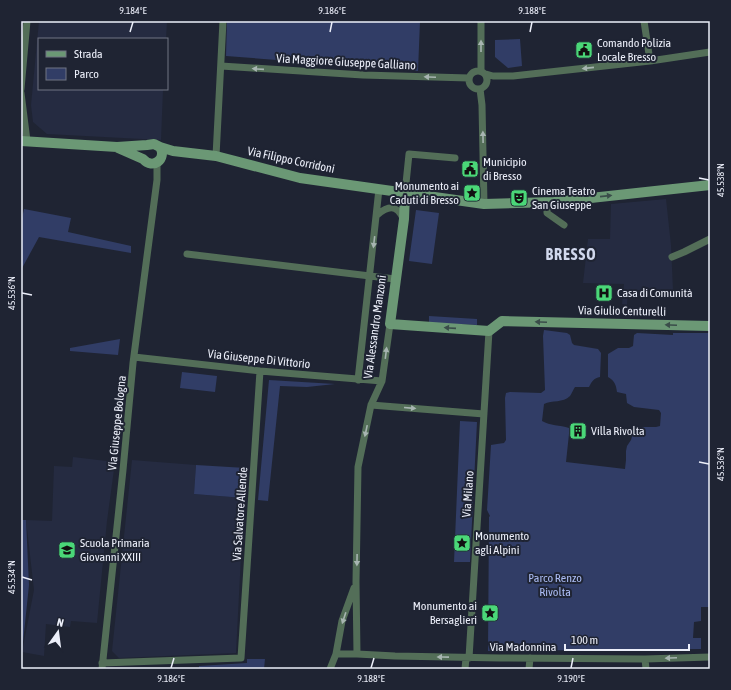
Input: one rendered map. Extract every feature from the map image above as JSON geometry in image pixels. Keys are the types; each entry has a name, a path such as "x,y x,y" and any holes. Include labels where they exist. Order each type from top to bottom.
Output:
{"street":[{"path":"21,88 27,21"},
{"path":"216,156 223,21"},
{"path":"481,21 483,73 488,80 486,86 477,89 472,87 469,78 472,73 478,70 483,73 493,76 514,76 650,61 710,52"},
{"path":"644,21 650,61"},
{"name":"Via Maggiore Giuseppe Galliano","path":"221,66 363,75 469,78"},
{"path":"480,89 482,105 484,204"},
{"path":"21,93 24,141 116,147 154,144 155,157"},
{"path":"146,145 142,150 142,154 155,157"},
{"path":"116,147 155,157"},
{"name":"Via Filippo Corridoni","path":"155,157 173,151 216,156 300,178 484,204 547,202 710,185"},
{"path":"405,193 409,154 454,158"},
{"name":"Via Giuseppe Bologna","path":"102,666 134,357 157,180 155,157"},
{"path":"358,380 379,189"},
{"name":"Via Alessandro Manzoni","path":"357,654 356,582 358,467 371,405 382,381 404,218 405,193"},
{"path":"547,202 547,213 564,225"},
{"path":"377,215 387,208 392,208 401,213 404,218"},
{"path":"672,257 710,238"},
{"path":"187,254 395,279"},
{"name":"Via Giulio Centurelli","path":"489,331 502,321 710,326"},
{"path":"390,324 489,331"},
{"name":"Via Milano","path":"465,669 468,658 489,331"},
{"name":"Via Giuseppe Di Vittorio","path":"134,357 260,371 382,381"},
{"name":"Via Salvatore Allende","path":"102,666 241,658 260,371"},
{"path":"371,405 484,414"},
{"path":"330,669 336,654 342,621 356,582"},
{"name":"Via Madonnina","path":"336,654 468,658 645,659 710,657"},
{"path":"529,669 530,658"},
{"path":"645,659 646,669"}],"shaded area":[{"path":"39,21 167,21 166,38 38,38 38,90 163,90 161,140 47,134 33,122 31,105"},
{"path":"666,199 671,245 673,290 628,290 627,305 622,304 624,284 583,283 588,239 610,239 611,204"},
{"name":"Scuola Primaria Giovanni XXIII","path":"73,457 115,462 107,521 97,623 71,621 70,627 46,624 44,656 22,652 34,590 26,520 52,521 54,466 72,467"},
{"path":"132,460 196,465 194,494 244,498 236,653 119,658 112,651"}],"green space":[{"path":"227,21 420,21 418,71 226,56"},
{"path":"520,39 522,66 508,68 495,57 495,40"},
{"path":"24,209 71,218 68,232 131,246 131,253 39,237 21,270 21,223"},
{"path":"416,210 439,213 432,264 409,261"},
{"path":"429,316 477,319 477,325 429,323"},
{"name":"Parco Renzo Rivolta","path":"544,330 567,333 570,335 574,345 598,349 601,353 600,377 593,380 589,387 575,387 570,396 561,401 544,404 542,421 548,424 569,428 566,462 625,469 627,446 631,440 634,429 660,426 661,413 659,410 634,407 627,403 626,394 617,392 615,383 608,377 608,354 618,348 629,348 633,346 634,335 637,333 673,335 673,333 710,333 710,607 701,607 701,621 694,622 693,638 701,638 701,649 488,651 490,516 487,510 491,445 504,443 506,440 506,393 541,393 545,390"},
{"path":"120,339 118,355 70,351 70,348"},
{"path":"182,372 217,376 215,392 180,388"},
{"path":"269,380 335,384 307,387 280,386 268,501 258,500"},
{"path":"460,421 477,422 470,562 454,562"},
{"path":"196,465 246,468 244,498 194,494"},
{"path":"21,520 26,520 29,585 21,655"},
{"path":"247,659 265,659 264,669 199,669 199,666 247,663"}],"place":[{"name":"Comando Polizia Locale Bresso","path":"584,50"},
{"name":"Municipio di Bresso","path":"470,169"},
{"name":"Monumento ai Caduti di Bresso","path":"472,193"},
{"name":"Cinema Teatro San Giuseppe","path":"519,198"},
{"name":"Casa di Comunità","path":"604,293"},
{"name":"Villa Rivolta","path":"578,431"},
{"name":"Monumento agli Alpini","path":"462,543"},
{"name":"Scuola Primaria Giovanni XXIII","path":"67,550"},
{"name":"Monumento ai Bersaglieri","path":"490,613"}],"district":[{"name":"BRESSO","path":"571,254"}]}
